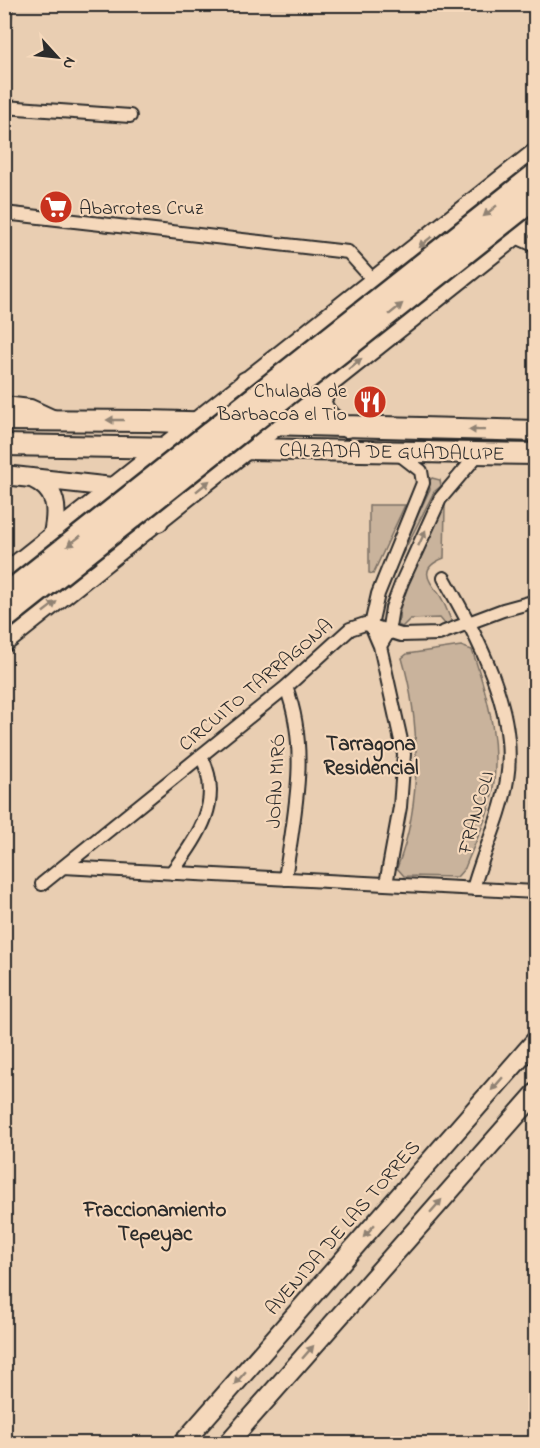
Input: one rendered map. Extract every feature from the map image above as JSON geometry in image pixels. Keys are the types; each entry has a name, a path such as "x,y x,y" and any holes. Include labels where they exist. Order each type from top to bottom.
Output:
{"highway":[{"path":"4,596 536,174"},
{"path":"4,619 536,196"}],"main road":[{"path":"4,574 536,152"},
{"path":"4,643 536,219"},
{"path":"297,342 285,358 285,375 289,382 302,391 311,392 328,386"},
{"path":"246,382 243,424 249,448"},
{"path":"328,386 321,402 323,411 333,421 350,428"},
{"path":"4,406 30,409 54,420"},
{"name":"CALZADA DE GUADALUPE","path":"4,420 147,421 536,431"},
{"path":"147,421 163,447 166,489 158,522"},
{"name":"CALZADA DE GUADALUPE","path":"4,445 536,454"},
{"path":"4,475 112,488"},
{"path":"31,478 45,484 56,499 57,514 53,534"},
{"path":"78,515 97,508 105,510 117,522 118,539 108,562"},
{"name":"AVENIDA DE LAS TORRES","path":"182,1443 536,1040"},
{"path":"227,1443 536,1093"}],"street":[{"path":"4,19 6,4"},
{"path":"4,107 130,116"},
{"path":"4,213 348,252 375,282"},
{"path":"514,236 536,246"},
{"path":"386,884 400,807 404,754 381,646 371,625 391,563 423,483 421,471 396,451"},
{"path":"381,646 388,633 392,608 407,570 444,494 479,453"},
{"path":"391,563 407,570"},
{"name":"FRANCOLI","path":"444,578 469,623 495,685 504,715 508,746 507,778 502,803 473,889"},
{"path":"371,625 388,633 412,636 439,634 536,601"},
{"path":"376,604 392,608"},
{"name":"CIRCUITO TARRAGONA","path":"42,884 286,687 350,629 358,625 371,625"},
{"name":"JOAN MIRÓ","path":"285,879 299,770 298,724 286,687"},
{"path":"171,873 189,851 207,813 211,792 210,773 201,756"},
{"path":"63,867 536,892"}],"shaded area":[{"path":"432,478 440,480 441,486 434,492 400,559 398,557 430,489 428,482"},
{"path":"369,505 405,505 373,574 369,573"},
{"path":"445,505 444,558 431,565 428,574 451,620 449,624 445,624 440,618 410,619 402,627 398,625 402,597"},
{"path":"461,646 472,650 489,707 495,765 490,804 465,868 457,877 404,876 397,868 411,818 416,764 413,709 402,658 407,654"}],"place":[{"name":"Abarrotes Cruz","path":"56,207"},
{"name":"Chulada de Barbacoa el Tio","path":"370,402"}],"district":[{"name":"Tarragona Residencial","path":"371,755"},
{"name":"Fraccionamiento Tepeyac","path":"155,1221"}]}
